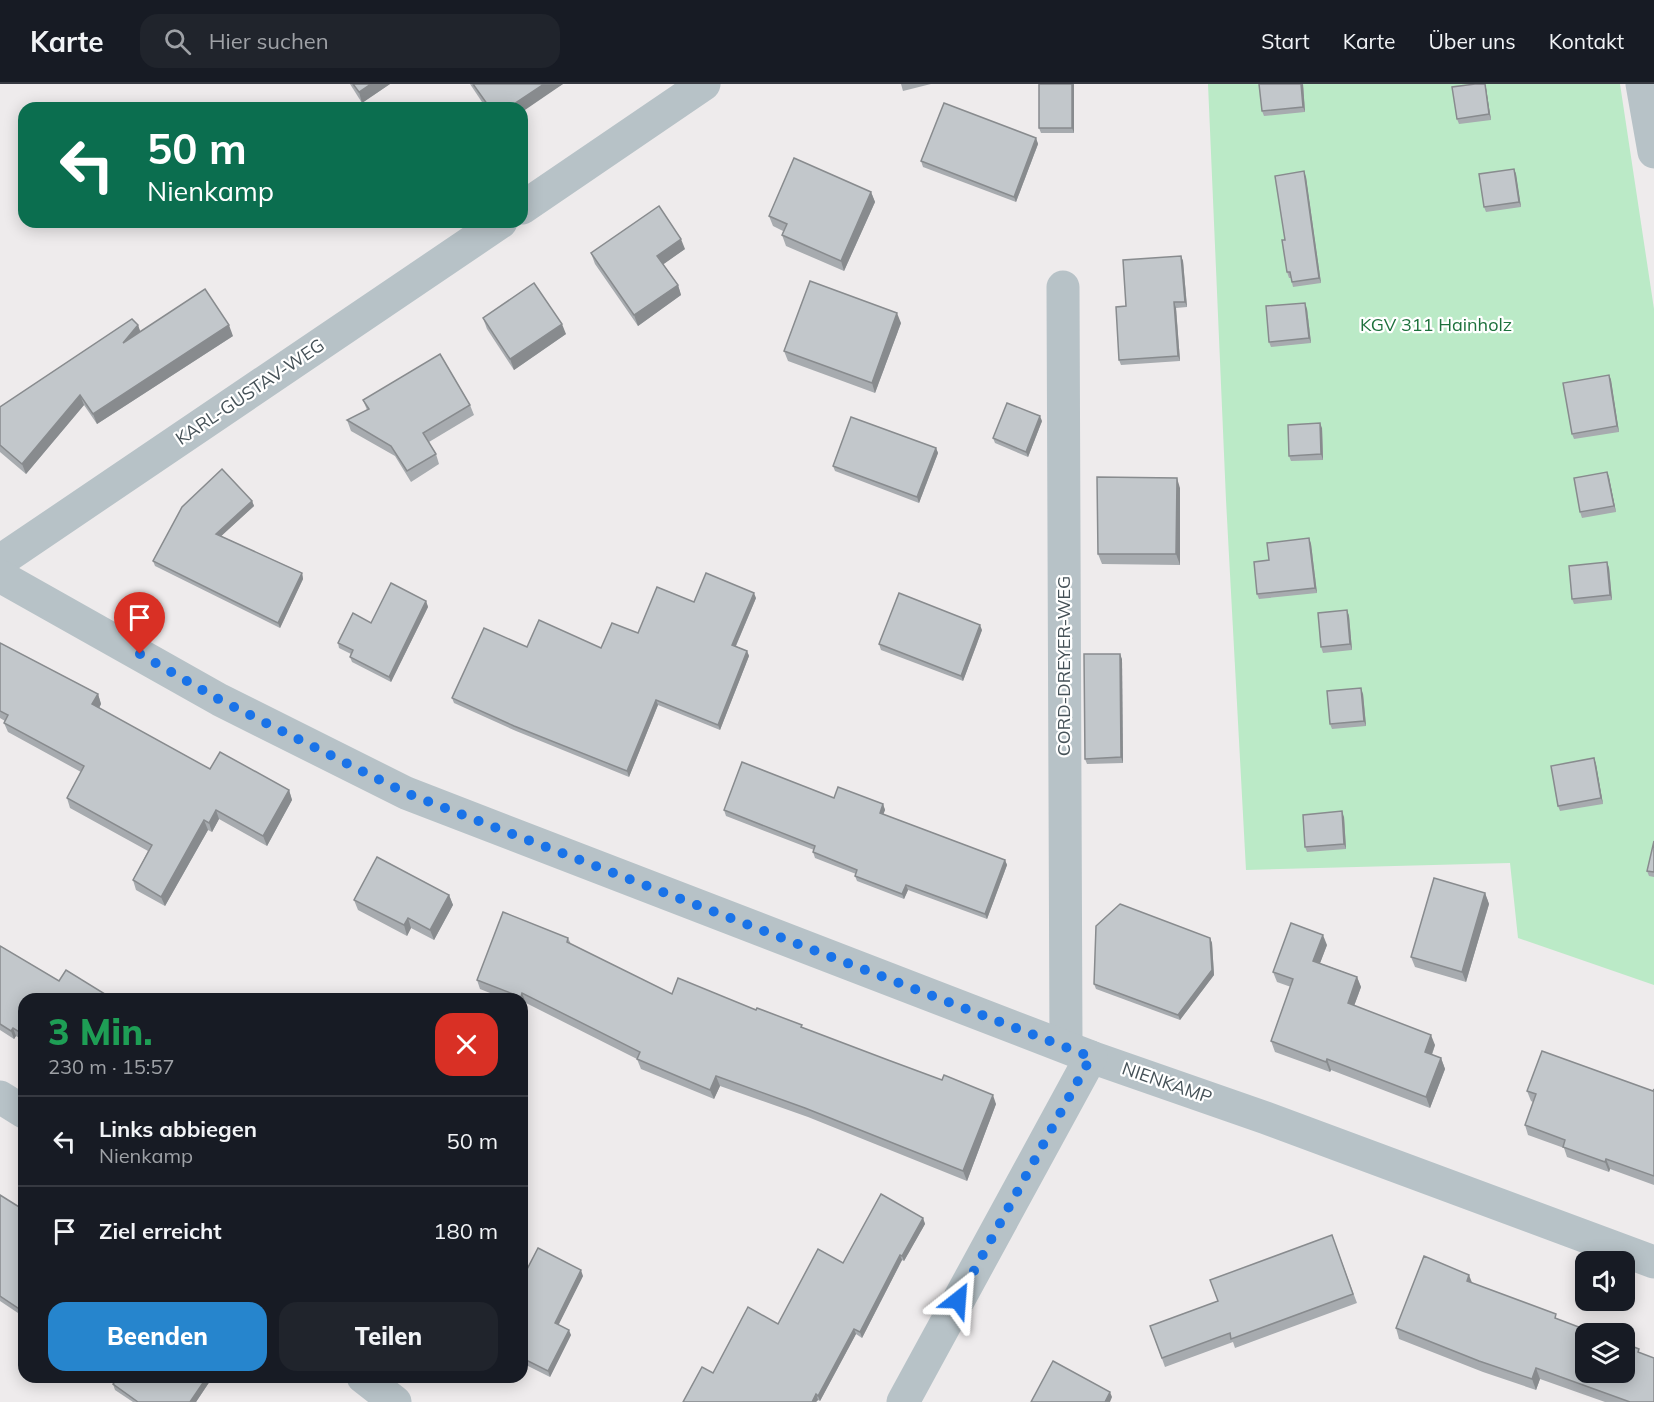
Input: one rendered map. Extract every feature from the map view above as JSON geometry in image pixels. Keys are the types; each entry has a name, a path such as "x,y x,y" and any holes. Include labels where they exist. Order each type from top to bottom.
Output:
{"street":[{"path":"528,204 704,84"},
{"path":"1642,84 1654,152"},
{"name":"KARL-GUSTAV-WEG","path":"0,561 492,228"},
{"name":"CORD-DREYER-WEG","path":"903,1402 1078,1051 1063,287"},
{"name":"NIENKAMP","path":"0,576 220,700 406,793 1078,1051 1654,1262"},
{"path":"0,1097 18,1108"},
{"path":"371,1383 395,1402"}],"green space":[{"name":"KGV 311 Hainholz","path":"1208,84 1620,84 1654,309 1654,985 1518,938 1510,863 1246,870 1226,500"}],"building":[{"path":"353,84 371,84 359,92"},
{"path":"473,84 544,84 517,102 486,102"},
{"path":"1039,84 1072,84 1072,128 1039,128"},
{"path":"1259,84 1301,84 1303,107 1262,111"},
{"path":"1485,84 1489,114 1457,119 1452,87"},
{"path":"944,103 1036,138 1014,197 921,161"},
{"path":"794,158 871,192 841,261 782,235 787,224 769,216"},
{"path":"1514,169 1519,202 1484,207 1479,174"},
{"path":"1304,171 1319,278 1292,282 1290,272 1287,272 1282,240 1285,240 1275,176"},
{"path":"659,206 681,239 657,256 678,285 634,315 591,253"},
{"path":"1181,256 1185,302 1174,302 1178,356 1119,360 1116,307 1126,306 1123,260"},
{"path":"810,281 897,313 872,383 784,351"},
{"path":"534,283 562,324 510,359 483,318"},
{"path":"205,289 229,325 93,414 80,395 22,464 0,445 0,407 132,319 138,325 123,343"},
{"path":"1305,303 1309,338 1269,342 1266,306"},
{"path":"440,354 470,405 423,433 436,454 407,471 391,446 347,420 369,409 363,400"},
{"path":"1609,375 1617,426 1572,434 1563,383"},
{"path":"1007,403 1040,416 1026,452 993,438"},
{"path":"851,417 936,448 917,497 833,466"},
{"path":"1320,423 1321,454 1289,456 1288,425"},
{"path":"222,469 252,501 216,534 302,573 278,623 153,561 182,507"},
{"path":"1607,472 1614,506 1580,512 1574,478"},
{"path":"1097,477 1177,478 1176,554 1098,554"},
{"path":"1309,538 1315,588 1257,594 1254,562 1269,560 1267,543"},
{"path":"1607,562 1610,595 1572,599 1569,566"},
{"path":"706,573 754,593 732,645 747,651 718,725 656,700 627,771 514,726 452,698 484,628 527,647 539,620 601,648 612,623 638,633 657,587 694,602"},
{"path":"391,583 426,601 389,677 350,657 353,650 338,643 353,613 371,623"},
{"path":"899,593 980,625 961,676 879,644"},
{"path":"1347,610 1350,644 1321,647 1318,613"},
{"path":"0,643 98,694 92,704 210,769 220,752 289,790 263,836 216,810 209,823 204,820 161,897 133,880 152,845 67,798 84,766 4,723 8,715 0,711"},
{"path":"1084,654 1120,654 1121,757 1085,759"},
{"path":"1361,688 1364,721 1330,724 1327,691"},
{"path":"1594,758 1601,798 1558,806 1551,766"},
{"path":"742,762 834,798 838,787 883,804 880,813 1005,860 985,914 906,885 902,894 855,876 857,870 813,852 815,846 724,810"},
{"path":"1342,811 1344,844 1305,847 1303,815"},
{"path":"1654,841 1654,872 1647,871"},
{"path":"377,857 449,895 430,930 408,918 404,925 354,900"},
{"path":"1434,878 1485,893 1462,972 1411,957"},
{"path":"1120,904 1210,938 1212,970 1178,1015 1094,984 1096,926"},
{"path":"503,912 568,938 567,942 672,994 678,978 888,1060 942,1080 944,1075 993,1095 963,1171 805,1108 716,1076 710,1090 637,1059 640,1052 528,996 528,993 511,993 477,980"},
{"path":"1291,923 1323,935 1313,961 1357,977 1348,1003 1431,1035 1425,1052 1441,1058 1426,1097 1327,1059 1326,1062 1271,1041 1293,979 1273,972"},
{"path":"0,946 59,981 66,970 103,993 18,993 18,1031 13,1028 11,1031 0,1024"},
{"path":"1542,1051 1653,1091 1654,1089 1654,1176 1563,1147 1565,1140 1525,1125 1536,1094 1527,1091"},
{"path":"881,1194 923,1218 902,1256 900,1255 860,1332 854,1329 818,1396 816,1394 812,1402 683,1402 702,1367 713,1373 748,1307 778,1324 818,1249 843,1263"},
{"path":"0,1195 18,1206 18,1308 0,1296"},
{"path":"1332,1235 1353,1294 1231,1339 1230,1333 1162,1358 1150,1326 1218,1301 1210,1280"},
{"path":"538,1248 581,1270 555,1323 569,1330 548,1371 528,1361 528,1267"},
{"path":"1424,1256 1469,1275 1467,1281 1556,1314 1555,1318 1575,1326 1575,1382 1536,1368 1532,1379 1396,1328"},
{"path":"1635,1347 1639,1349 1638,1352 1654,1358 1654,1402 1630,1402 1577,1383 1635,1383"},
{"path":"1053,1361 1110,1392 1105,1402 1031,1402"},
{"path":"203,1383 190,1402 138,1402 113,1384"}],"route":[{"path":"140,654 220,700 406,793 1091,1057 958,1300"}]}
